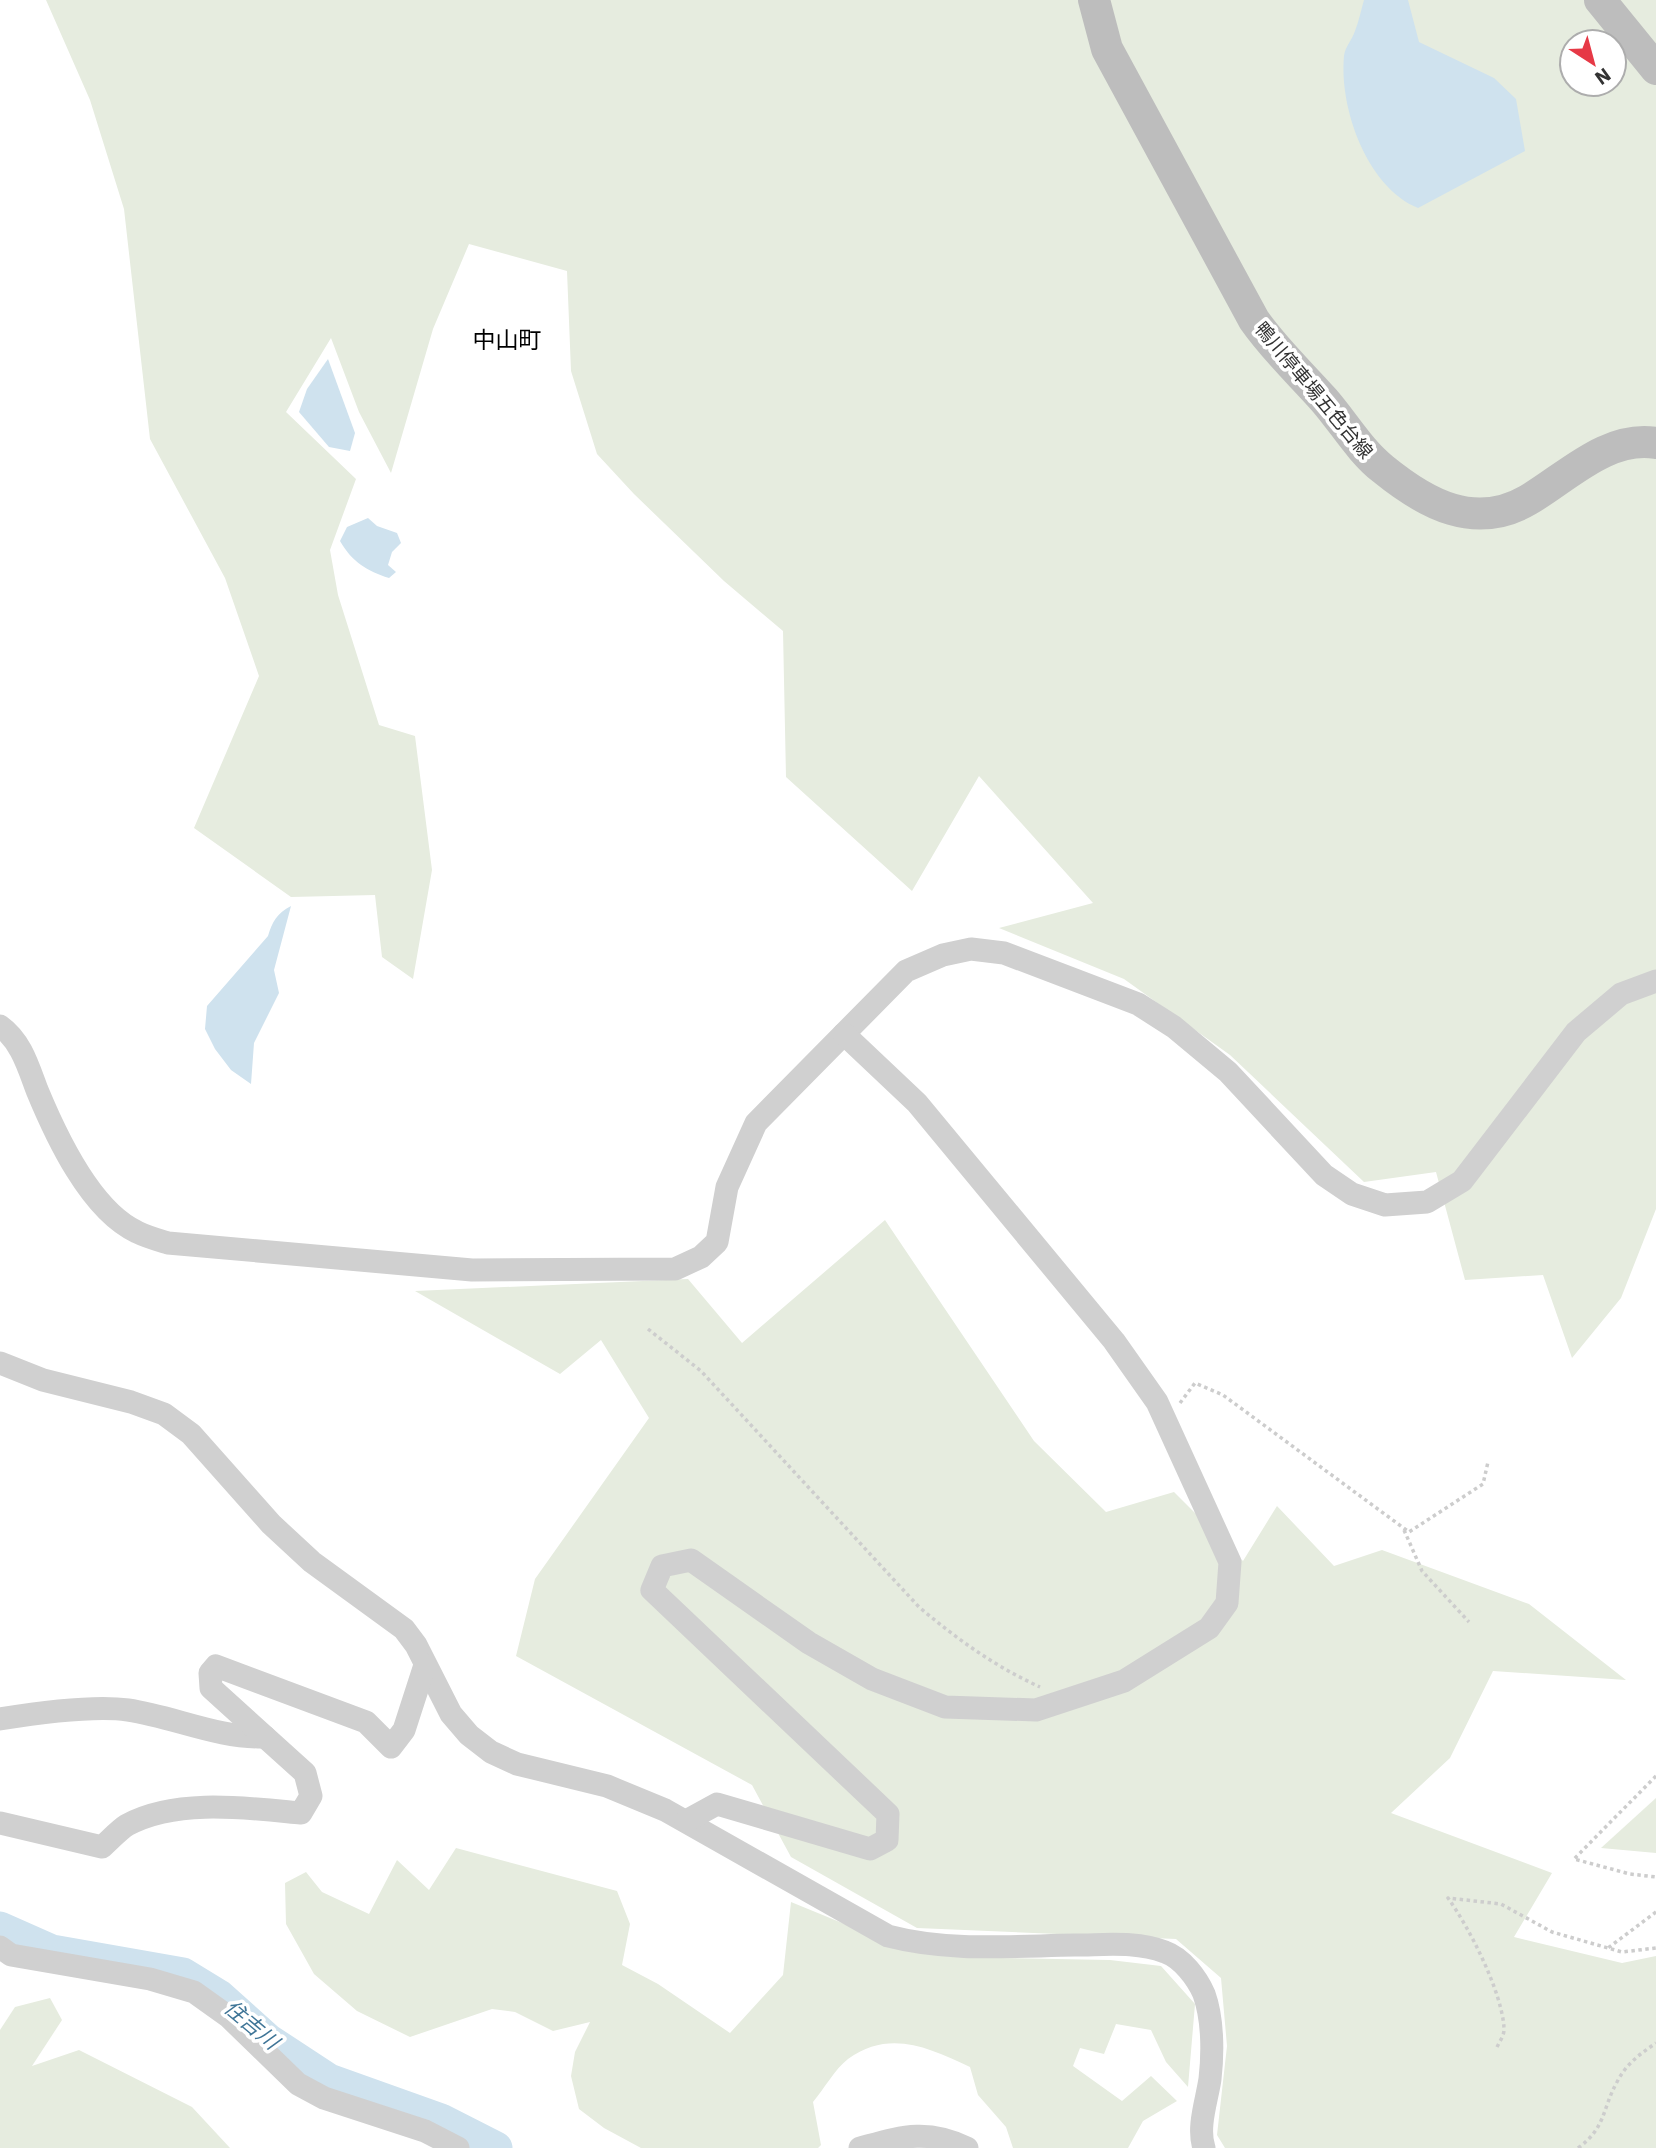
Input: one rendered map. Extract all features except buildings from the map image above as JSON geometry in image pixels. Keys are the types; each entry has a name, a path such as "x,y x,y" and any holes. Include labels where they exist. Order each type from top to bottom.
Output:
{"main road":[{"name":"鴨川停車場五色台線","path":"1094,0 1107,49 1254,320 1270,343 1382,469 1445,508 1474,516 1502,513 1528,500 1578,465 1616,447 1646,441 1656,443"},
{"path":"1600,0 1656,69"}],"street":[{"path":"0,1026 12,1034 23,1054 51,1122 77,1170 110,1213 136,1232 168,1243 472,1270 676,1269 701,1257 717,1242 727,1187 756,1123 906,971 943,955 971,949 1004,953 1138,1004 1174,1027 1228,1072 1324,1175 1352,1194 1385,1205 1427,1202 1462,1181 1576,1032 1620,994 1656,981"},
{"path":"686,1821 717,1804 870,1849 887,1840 888,1814 652,1590 662,1566 691,1560 809,1643 872,1679 945,1707 1036,1710 1124,1681 1209,1628 1227,1602 1230,1562 1157,1402 1114,1340 917,1103 844,1034"},
{"path":"0,1363 23,1374 122,1399 164,1414 191,1434 271,1524 312,1562 404,1629 451,1714 469,1735 491,1752 517,1764 607,1786 686,1821 888,1936 915,1943 969,1947 1117,1944 1144,1945 1169,1952 1189,1970 1204,1994 1210,2021 1210,2075 1203,2123 1204,2148"},
{"path":"0,1823 102,1847 127,1825 176,1810 235,1807 301,1812 311,1797 304,1773 211,1688 210,1673 216,1666 366,1721 391,1747 404,1730 425,1665"},
{"path":"0,1719 47,1712 127,1710 238,1738 265,1737"},
{"path":"0,1947 11,1955 150,1979 194,1992 229,2017 298,2084 324,2098 425,2131 458,2148"},
{"path":"860,2148 909,2135 945,2137 967,2148"}],"path":[{"path":"648,1329 701,1371 919,1607 956,1639 1004,1670 1067,1700"},
{"path":"1168,1427 1184,1394 1195,1383 1223,1395 1409,1532 1483,1484 1488,1462"},
{"path":"1404,1528 1422,1572 1469,1622"},
{"path":"1656,1776 1574,1859 1630,1874 1656,1877"},
{"path":"1497,2047 1505,2031 1497,1996 1460,1915 1448,1898 1501,1904 1552,1932 1622,1952 1656,1948"},
{"path":"1608,1948 1656,1912"},
{"path":"1578,2148 1593,2137 1609,2108 1616,2083 1632,2060 1656,2043"}],"shaded area":[{"path":"46,0 1656,0 1656,1209 1621,1298 1572,1358 1543,1275 1465,1280 1436,1172 1364,1182 1230,1055 1124,979 999,928 1093,903 979,776 912,891 786,777 783,631 724,581 634,494 597,454 571,371 567,271 469,244 433,329 391,473 359,412 331,338 286,412 356,479 330,550 338,595 379,725 415,736 432,870 413,979 382,957 375,895 291,897 194,828 259,676 225,578 150,439 124,209 90,100"},
{"path":"885,1220 1034,1441 1106,1512 1174,1492 1243,1561 1277,1506 1334,1566 1382,1550 1529,1604 1626,1680 1493,1671 1450,1758 1391,1813 1552,1873 1514,1937 1622,1963 1656,1956 1656,2148 1225,2148 1217,2135 1227,2046 1221,1978 1176,1939 917,1928 791,1857 752,1785 516,1656 535,1579 649,1418 601,1340 560,1374 415,1291 688,1279 742,1343"},
{"path":"1656,1798 1656,1853 1601,1848"},
{"path":"456,1848 617,1891 630,1924 622,1965 658,1984 730,2033 783,1975 791,1902 908,1950 999,1958 1110,1960 1161,1966 1195,2004 1188,2087 1166,2062 1151,2030 1116,2024 1104,2054 1080,2048 1073,2066 1122,2101 1151,2076 1177,2101 1143,2121 1128,2148 1013,2148 1006,2127 978,2095 970,2067 924,2048 894,2043 864,2050 848,2059 813,2102 821,2145 818,2148 641,2148 604,2128 579,2109 571,2076 575,2052 590,2022 553,2031 515,2012 492,2009 410,2037 357,2011 314,1974 286,1924 285,1883 306,1872 322,1892 369,1914 397,1860 429,1890"},
{"path":"50,1998 62,2020 32,2066 79,2050 192,2107 230,2148 0,2148 0,2030 15,2007"}],"water":[{"path":"1364,0 1408,0 1419,42 1494,78 1516,99 1525,151 1418,208 1400,198 1384,183 1360,144 1346,99 1344,56"},
{"path":"328,359 355,433 350,451 329,447 299,412 307,389"},
{"path":"368,518 377,526 397,533 401,543 392,552 388,565 396,572 389,578 361,565 340,541 347,527"},
{"path":"291,906 274,970 279,993 254,1043 251,1084 231,1070 215,1049 205,1029 207,1006 268,936 273,922"}],"waterway":[{"name":"住吉川","path":"0,1928 52,1951 183,1974 219,1996 268,2040 329,2080 441,2120 496,2148"}],"district":[{"name":"中山町","path":"507,339"}]}
